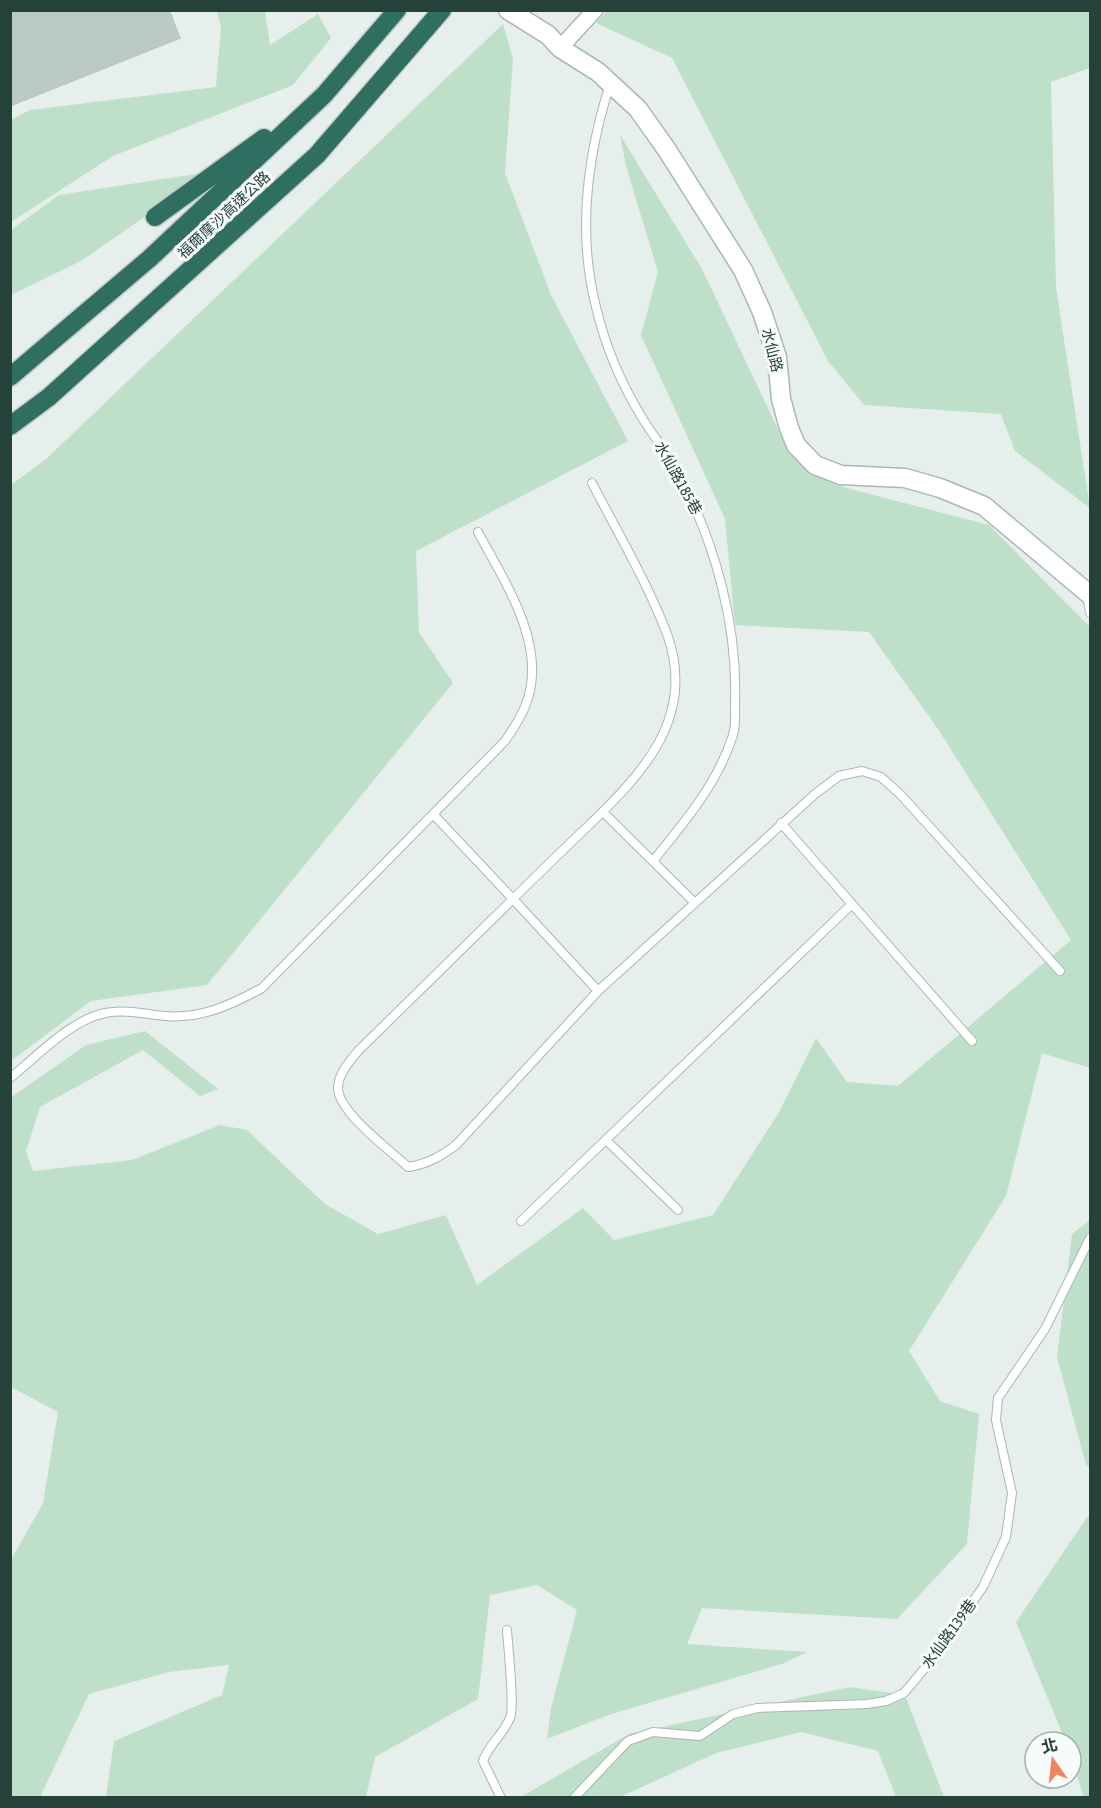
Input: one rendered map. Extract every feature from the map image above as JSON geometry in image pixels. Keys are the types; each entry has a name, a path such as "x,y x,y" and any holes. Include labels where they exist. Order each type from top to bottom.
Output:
{"highway":[{"name":"福爾摩沙高速公路","path":"10,377 149,259 324,95 397,10"},
{"name":"福爾摩沙高速公路","path":"10,426 50,397 317,155 442,10"},
{"path":"155,217 324,95"}],"street":[{"name":"水仙路","path":"508,10 598,72 638,109 668,150 743,270 762,312 777,357 781,399 796,446 815,465 841,475 905,478 940,488 984,506 1089,594"},
{"path":"554,41 595,10"}],"lane":[{"name":"水仙路185巷","path":"610,83 595,131 587,185 587,251 596,307 614,362 640,415 677,471 706,530 727,609 736,684 734,734 715,778 685,822 653,861"},
{"path":"592,483 642,579 668,636 675,677 672,714 657,749 636,779 358,1051 345,1068 338,1088 346,1110 408,1167 423,1165 442,1156 456,1145 598,991 694,902 781,823 839,776 862,771 881,777 900,794 1060,971"},
{"path":"10,1078 78,1023 96,1016 135,1011 192,1016 215,1011 262,988 506,741 525,707 533,666 525,627 478,532"},
{"path":"1089,594 1090,613"},
{"path":"603,812 694,902"},
{"path":"434,815 598,991"},
{"path":"781,823 972,1041"},
{"path":"521,1221 851,905"},
{"path":"606,1140 678,1210"},
{"name":"水仙路139巷","path":"574,1797 628,1741 653,1732 700,1736 732,1714 758,1708 867,1704 886,1701 904,1692 930,1662 983,1587 1006,1537 1012,1493 996,1420 998,1398 1045,1329 1090,1238"},
{"path":"501,1797 483,1761 488,1746 501,1734 512,1716 507,1630"}],"green space":[{"path":"217,11 265,11 270,45 318,14 331,38 293,85 113,156 11,222 11,120 30,110 216,87 221,28"},
{"path":"607,11 1090,11 1090,68 1051,82 1056,288 1090,508 1015,451 1001,414 864,405 828,361 672,58 596,23"},
{"path":"503,24 513,59 505,173 551,295 628,441 416,551 419,632 453,683 207,985 91,1001 11,1061 11,485 46,459"},
{"path":"620,135 702,269 785,444 843,487 989,525 1090,627 1090,1068 1042,1053 1006,1196 909,1351 940,1401 979,1414 967,1544 897,1619 702,1608 687,1644 807,1652 782,1664 611,1714 547,1739 551,1708 577,1610 537,1585 490,1595 478,1699 375,1757 366,1797 106,1797 114,1741 222,1695 229,1665 169,1672 89,1694 40,1797 11,1797 11,1560 43,1503 58,1412 11,1387 10,1098 86,1045 145,1031 218,1089 200,1096 143,1050 40,1107 26,1151 33,1171 132,1160 220,1125 247,1130 325,1204 378,1234 446,1215 477,1285 583,1208 614,1240 713,1215 778,1114 816,1038 847,1082 898,1086 1071,940 938,729 869,632 735,625 725,519 641,335 658,272 626,166"},
{"path":"209,172 81,261 11,295 11,230 59,195"},
{"path":"1090,1220 1090,1467 1086,1465 1057,1357 1072,1234"},
{"path":"1088,1516 1090,1520 1090,1797 1084,1798 1081,1790 1083,1730 1061,1730 1016,1622"},
{"path":"850,1687 905,1695 944,1797 896,1797 878,1751 801,1732 716,1753 620,1797 519,1798 629,1734"}],"building":[{"path":"10,10 169,10 180,38 10,106"}]}
